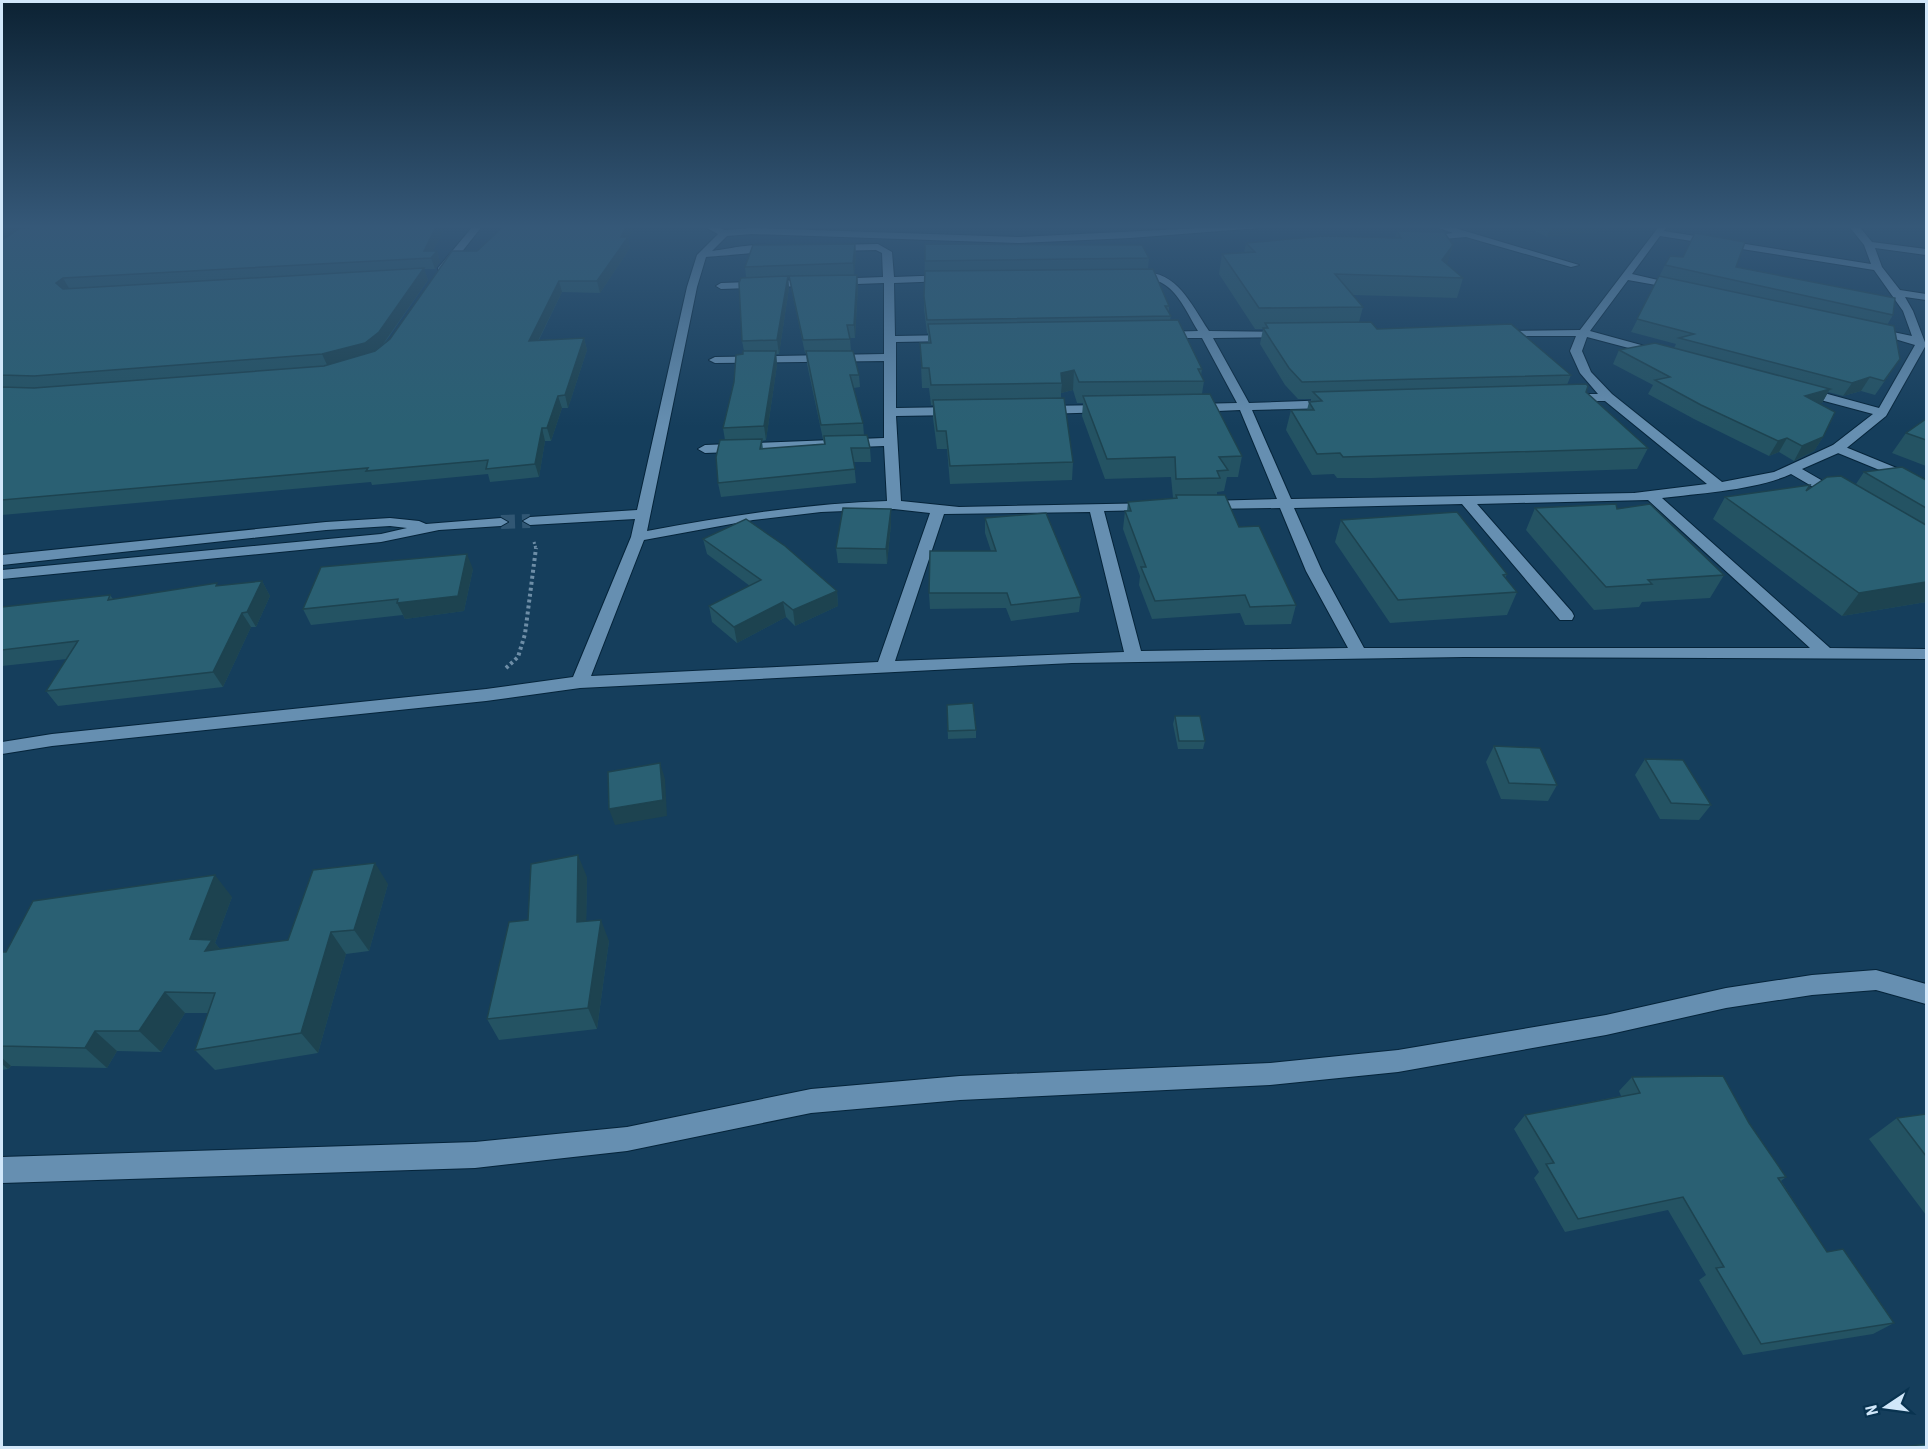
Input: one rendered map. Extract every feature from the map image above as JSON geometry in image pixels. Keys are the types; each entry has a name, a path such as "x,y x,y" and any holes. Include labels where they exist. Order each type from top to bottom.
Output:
{"street":[{"path":"580,682 638,537 691,293"},
{"path":"889,293 890,442 894,505"},
{"path":"1177,293 1207,334 1244,407 1284,504 1343,630 1359,653"},
{"path":"1613,293 1583,333 1576,351 1586,374 1608,397 1719,487"},
{"path":"1898,293 1926,297"},
{"path":"1898,293 1922,344"},
{"path":"1863,328 1922,344"},
{"path":"1489,333 1583,333 1675,357"},
{"path":"1148,335 1301,334"},
{"path":"890,339 960,338"},
{"path":"1190,506 1651,495 1719,487 1778,475 1838,448 1882,413 1922,344"},
{"path":"715,360 890,357"},
{"path":"1790,388 1882,413"},
{"path":"1561,398 1608,397"},
{"path":"1185,408 1349,404"},
{"path":"1032,410 1126,408"},
{"path":"890,412 973,411"},
{"path":"705,449 890,442"},
{"path":"1838,448 1926,485"},
{"path":"1791,468 1849,503"},
{"path":"1651,495 1825,653"},
{"path":"1467,501 1566,616"},
{"path":"638,537 753,516 820,508 894,505 959,511 1166,506"},
{"path":"1096,508 1134,657"},
{"path":"884,668 938,509"},
{"path":"530,521 642,514"},
{"path":"2,560 326,526 390,522 439,526"},
{"path":"2,575 381,538 439,526 501,522"},
{"path":"2,748 486,695 580,682 1072,658 1675,651 1926,654"},
{"path":"2,1170 475,1155 627,1139 811,1101 960,1088 1270,1074 1398,1061 1606,1025 1726,998 1812,985 1876,980 1926,994"}],"path":[{"path":"486,695 497,676 518,657 525,634 536,549 530,521"}],"building":[{"path":"2,293 407,293 379,332 365,343 322,354 34,376 2,375"},
{"path":"423,293 553,293 529,341 584,338 565,395 558,396 547,428 542,428 535,464 486,469 488,460 366,471 368,468 2,500 2,387 34,388 324,366 375,351 390,339"},
{"path":"739,293 785,293 777,340 742,341"},
{"path":"793,293 856,293 854,325 847,325 850,339 803,340"},
{"path":"924,293 1163,293 1169,306 1165,306 1171,316 927,320"},
{"path":"1248,293 1351,293 1363,307 1259,308"},
{"path":"1650,293 1737,293 1894,326 1900,359 1884,381 1870,377 1852,383 1679,338 1694,334 1637,319"},
{"path":"1791,293 1867,293 1895,298 1893,315"},
{"path":"1178,320 1202,369 1198,369 1204,381 1079,382 1074,370 1061,373 1062,383 931,385 929,368 922,368 920,343 931,343 928,324"},
{"path":"1371,322 1377,329 1511,324 1571,375 1302,382 1289,368 1263,328 1268,328 1265,323"},
{"path":"1655,343 1830,389 1805,396 1835,412 1823,437 1802,446 1787,438 1778,441 1701,405 1655,380 1670,377 1619,350"},
{"path":"743,351 776,351 764,426 723,428 734,382 736,355 743,354"},
{"path":"806,351 853,351 859,375 850,375 863,423 821,425"},
{"path":"1586,384 1588,386 1586,392 1648,448 1343,457 1340,453 1317,454 1291,410 1314,410 1309,402 1322,401 1313,392"},
{"path":"1210,394 1242,456 1219,457 1228,470 1217,471 1220,478 1176,479 1175,457 1107,459 1083,396"},
{"path":"1064,398 1073,462 950,466 946,431 937,431 933,400"},
{"path":"1926,419 1926,440 1906,433"},
{"path":"867,435 870,448 851,448 855,469 718,483 716,457 720,440 762,439 760,449 825,444 824,436"},
{"path":"1902,467 1926,480 1926,508 1864,472"},
{"path":"1841,476 1926,525 1926,582 1859,593 1725,497 1810,485 1806,491 1827,477"},
{"path":"1176,495 1225,495 1239,527 1259,526 1296,605 1250,607 1245,595 1155,601 1141,567 1146,567 1125,511 1131,511 1128,502 1177,498"},
{"path":"1616,504 1617,509 1650,504 1724,575 1648,580 1652,584 1606,587 1535,508"},
{"path":"843,508 891,509 886,549 836,548"},
{"path":"1457,512 1507,574 1503,575 1517,592 1398,600 1341,520"},
{"path":"1046,513 1081,597 1011,605 1007,593 929,593 930,551 996,551 985,518"},
{"path":"746,519 785,546 837,591 793,610 783,602 734,627 709,606 761,580 703,539"},
{"path":"467,554 458,596 397,603 398,599 303,609 321,567"},
{"path":"262,581 247,612 242,613 213,672 46,691 78,641 2,650 2,607 110,595 108,600 217,583 216,586"},
{"path":"973,703 976,730 948,731 947,705"},
{"path":"1175,716 1200,716 1205,741 1179,741"},
{"path":"1494,746 1540,748 1557,785 1509,783"},
{"path":"1645,759 1683,760 1711,805 1671,803"},
{"path":"660,763 663,800 609,809 608,772"},
{"path":"578,855 577,922 601,920 588,1008 487,1019 509,922 528,920 531,864"},
{"path":"375,863 354,930 331,932 301,1033 195,1050 215,993 165,992 139,1031 95,1031 85,1048 2,1046 2,952 6,952 33,901 215,875 190,939 212,940 205,951 288,940 313,870"},
{"path":"1723,1076 1749,1123 1786,1177 1778,1178 1827,1252 1843,1249 1894,1323 1761,1344 1716,1268 1724,1267 1683,1197 1578,1219 1546,1164 1554,1163 1525,1115 1640,1093 1632,1077"},
{"path":"1926,1114 1926,1156 1897,1118"},
{"path":"1926,1444 1926,1448 1893,1448"}],"tunnel":[{"path":"501,522 530,521"}]}
